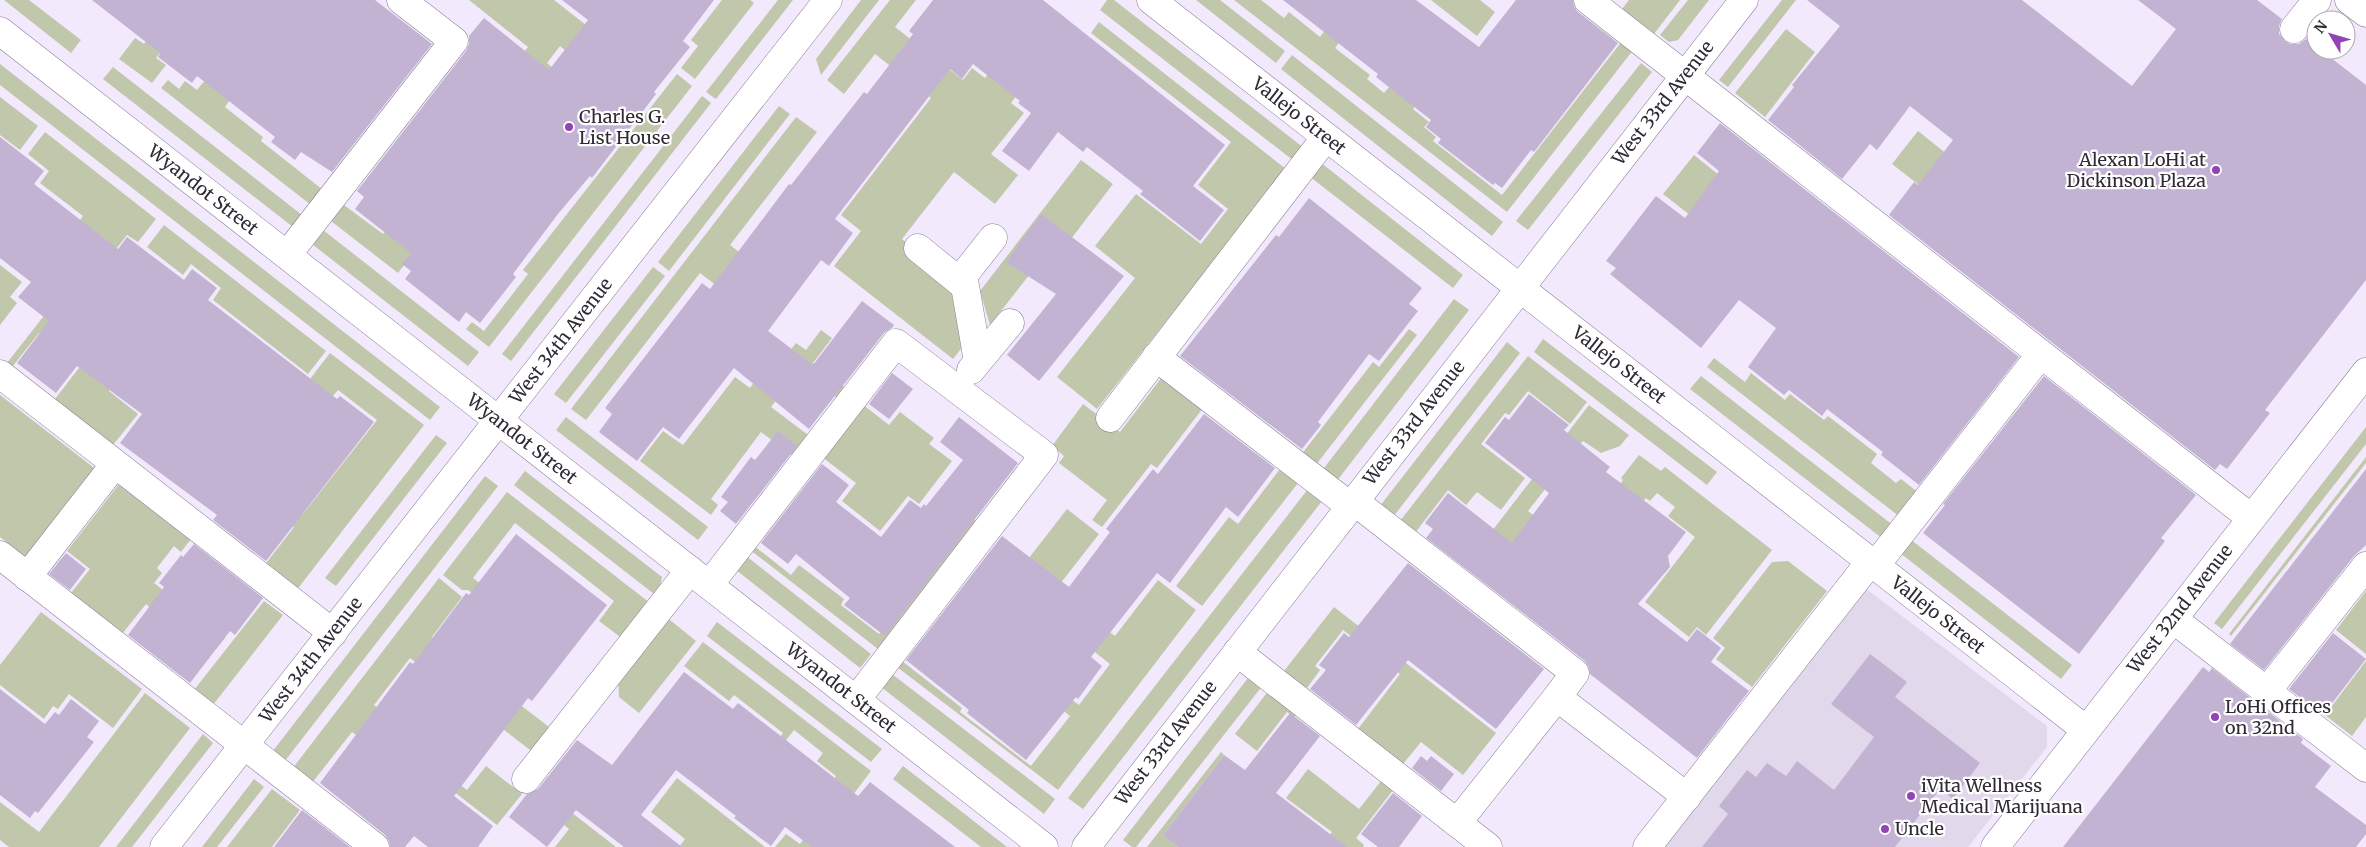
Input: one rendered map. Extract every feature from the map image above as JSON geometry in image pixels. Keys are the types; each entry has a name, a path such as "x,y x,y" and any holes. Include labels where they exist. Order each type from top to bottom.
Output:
{"street":[{"path":"287,256 454,41 401,0"},
{"name":"West 34th Avenue","path":"164,847 828,0"},
{"name":"Vallejo Street","path":"1152,0 2086,730"},
{"path":"1588,0 2252,518"},
{"name":"West 33rd Avenue","path":"1086,847 1744,0"},
{"path":"2294,29 2317,0"},
{"path":"2349,0 2366,13"},
{"name":"Wyandot Street","path":"0,31 1044,847"},
{"path":"1110,418 1326,137"},
{"path":"959,281 993,238"},
{"path":"918,248 965,286 978,361"},
{"path":"956,388 1010,323"},
{"path":"526,779 700,578 896,343 1044,456 856,700"},
{"path":"1647,847 2041,354"},
{"path":"1156,358 1575,673 1457,823"},
{"name":"West 32nd Avenue","path":"1995,847 2366,373"},
{"path":"0,374 333,632"},
{"path":"27,577 115,464"},
{"path":"0,556 375,847"},
{"path":"2267,691 2366,566"},
{"path":"2173,619 2366,768"},
{"path":"1237,652 1488,847"},
{"path":"1557,697 1687,797"}],"shaded area":[{"path":"1865,588 2047,726 2047,747 1968,847 1658,847"}],"green space":[{"path":"4,0 29,0 81,40 71,53"},
{"path":"469,0 554,0 586,25 566,51 560,46 547,63 566,79 507,74 528,47"},
{"path":"722,0 750,0 754,3 695,79 681,68 698,46 691,40"},
{"path":"778,0 793,0 716,99 706,92"},
{"path":"861,0 879,0 821,75 816,59"},
{"path":"890,0 916,0 895,27 963,80 972,68 985,78 991,70 1019,92 1011,103 1024,113 991,154 1018,175 995,204 954,172 902,239 962,287 970,337 953,359 834,266 861,231 841,215 931,98 875,54 844,94 827,80"},
{"path":"1107,0 1114,0 1304,148 1294,161 1100,10"},
{"path":"1196,0 1220,0 1285,51 1276,63"},
{"path":"1234,0 1261,0 1284,18 1289,12 1320,37 1337,14 1352,26 1335,48 1370,75 1367,79 1384,93 1391,85 1416,104 1413,109 1429,122 1424,127 1436,137 1433,141 1502,195 1626,36 1637,45 1507,212"},
{"path":"1431,0 1480,0 1495,12 1477,36"},
{"path":"1629,0 1680,0 1651,38 1619,13"},
{"path":"1688,0 1709,0 1678,40 1669,42 1660,35"},
{"path":"1782,0 1796,0 1728,87 1719,80"},
{"path":"1099,22 1286,169 1097,409 1057,377 1135,278 1095,246 1136,194 1201,244 1228,209 1198,185 1231,142 1091,33"},
{"path":"1786,29 1815,52 1765,117 1735,93"},
{"path":"135,38 144,44 149,38 162,50 156,58 166,65 152,83 119,59"},
{"path":"1292,55 1503,222 1492,236 1281,69"},
{"path":"1641,63 1652,72 1528,230 1516,221"},
{"path":"0,64 440,407 430,420 0,85"},
{"path":"113,67 302,215 293,227 103,79"},
{"path":"677,74 692,86 489,347 466,329 472,322 484,331 528,274 523,270"},
{"path":"206,79 231,98 225,107 263,137 261,141 323,190 311,205 161,88 168,80 179,89 185,81 197,90"},
{"path":"702,96 711,103 511,361 502,354"},
{"path":"0,97 38,126 20,150 0,135"},
{"path":"779,106 790,114 669,271 658,262"},
{"path":"796,117 817,132 730,245 743,255 718,287 700,273 586,420 571,409"},
{"path":"1918,131 1973,175 1981,233 1892,164"},
{"path":"45,132 156,219 138,242 127,235 92,280 79,222 83,216 40,183 49,171 28,154"},
{"path":"1694,155 1735,188 1736,251 1663,194"},
{"path":"1081,160 1113,184 1061,252 1052,246 990,325 980,291"},
{"path":"1320,162 1463,275 1453,288 1309,176"},
{"path":"407,203 450,205 398,273 331,221 344,205 383,234"},
{"path":"164,225 326,351 308,374 213,300 221,288 191,264 183,275 147,247"},
{"path":"323,230 479,352 468,366 312,244"},
{"path":"0,265 22,282 10,297 17,303 0,325"},
{"path":"653,267 665,276 566,403 554,394"},
{"path":"1454,299 1469,310 1336,482 1321,472"},
{"path":"54,303 56,347 39,333 12,367 7,363"},
{"path":"109,329 139,353 109,391 138,414 113,445 55,399"},
{"path":"1409,329 1417,335 1315,466 1301,455 1373,362 1379,367"},
{"path":"821,330 832,338 813,363 848,390 840,400 800,370 771,407 812,438 797,459 761,432 711,499 718,505 711,515 640,461 663,431 683,445 735,377 750,388 755,381 763,386 796,343 806,350"},
{"path":"1543,339 1717,472 1707,485 1534,352"},
{"path":"1507,342 1520,353 1393,517 1380,506"},
{"path":"330,353 424,425 296,591 264,566 294,527 276,514 286,501 303,514 377,420 338,390 332,397 310,379"},
{"path":"1528,356 1587,402 1570,424 1528,391 1509,415 1505,413 1481,444 1525,478 1501,510 1477,492 1466,505 1448,490 1415,533 1400,521"},
{"path":"1714,358 1745,382 1751,373 1785,400 1790,394 1824,420 1828,416 1877,454 1871,463 1896,483 1901,479 1919,493 1900,517 1707,367"},
{"path":"1701,376 1894,526 1883,539 1690,389"},
{"path":"1162,377 1203,408 1157,468 1151,464 1102,527 1092,520 1107,500 1059,463 1064,456 1052,446 1083,404 1120,432"},
{"path":"0,395 98,471 29,560 0,537"},
{"path":"862,404 889,425 900,412 934,438 929,444 952,461 919,504 908,496 880,531 842,501 856,483 822,457"},
{"path":"1589,405 1629,435 1620,446 1601,453 1583,441 1528,511 1553,531 1562,582 1492,531"},
{"path":"566,417 708,527 698,540 556,430"},
{"path":"2366,427 2366,444 2222,629 2214,623"},
{"path":"436,435 447,443 336,586 325,578"},
{"path":"1639,455 1661,471 1665,467 1772,550 1706,635 1697,627 1689,637 1645,602 1695,537 1668,516 1675,507 1657,493 1650,501 1646,498 1638,507 1616,490 1623,480 1621,478"},
{"path":"2366,457 2366,463 2231,636 2229,634"},
{"path":"1280,469 1298,483 1202,606 1176,586 1229,517 1238,524"},
{"path":"525,471 662,577 658,597 514,485"},
{"path":"485,476 498,486 281,766 269,756"},
{"path":"120,483 191,539 181,552 174,546 157,568 162,573 154,583 225,638 216,649 158,604 153,610 146,604 118,639 67,598 90,569 67,551"},
{"path":"1308,489 1322,501 1083,809 1068,798"},
{"path":"507,492 650,603 623,639 599,621 614,601 515,523 473,578 511,607 503,618 468,590 462,590 443,575"},
{"path":"1067,509 1099,534 967,703 1018,572"},
{"path":"970,516 977,522 878,649 749,549 753,545 791,575 799,565 844,599 841,605 879,634"},
{"path":"1910,539 2072,665 2061,679 1900,553"},
{"path":"741,552 871,654 860,668 731,566"},
{"path":"1788,561 1827,591 1752,687 1716,659 1725,648 1713,638 1772,562"},
{"path":"439,578 462,597 432,637 553,730 534,753 410,658 374,705 412,735 406,744 467,790 486,766 522,794 497,825 440,781 391,762 352,732 308,788 289,773"},
{"path":"1158,580 1196,610 1058,790 897,667 902,661 962,708 960,712 1031,766 1070,716 1004,664 1012,654 1079,705 1110,664 1091,649 1087,615 1115,636"},
{"path":"2366,591 2366,654 2336,630"},
{"path":"264,601 283,615 209,710 190,695"},
{"path":"1334,607 1496,733 1463,775 1421,742 1403,764 1358,729 1400,674 1343,630 1315,666 1320,670 1307,688 1284,671"},
{"path":"41,612 142,689 113,728 69,694 58,709 53,706 44,719 0,685 0,665"},
{"path":"665,616 696,641 639,713 619,697 618,676"},
{"path":"717,622 882,749 871,762 707,636"},
{"path":"703,642 871,771 837,816 818,801 836,776 817,761 823,753 794,730 775,754 770,750 783,733 734,695 729,701 684,666"},
{"path":"2366,661 2366,717 2352,736 2325,715"},
{"path":"888,671 1055,799 1044,814 881,687"},
{"path":"1248,678 1263,685 1136,847 1132,847 1123,840"},
{"path":"1269,690 1298,712 1294,717 1287,712 1257,751 1235,734"},
{"path":"145,693 190,728 99,847 9,847 0,840 0,802 39,832"},
{"path":"203,734 213,743 132,847 116,847"},
{"path":"1221,752 1224,755 1163,835 1178,847 1147,847"},
{"path":"903,766 1007,847 981,847 893,779"},
{"path":"1308,769 1359,809 1381,781 1393,790 1356,838 1364,845 1363,847 1321,847 1332,832 1286,798"},
{"path":"677,778 765,847 679,847 685,839 651,812"},
{"path":"254,779 264,787 217,847 202,847"},
{"path":"540,788 616,847 555,847 569,829 532,799"},
{"path":"272,789 300,810 272,847 227,847"},
{"path":"823,814 844,847 775,847 786,834 800,844"}],"building":[{"path":"92,0 375,0 432,44 332,172 301,152 295,160 271,142 275,137 197,76 192,83 158,57 160,53"},
{"path":"562,0 714,0 683,41 690,47 654,92 656,94 592,178 590,176 558,214 513,274 516,277 480,323 466,312 459,322 405,279 411,271 402,264 411,253 355,209 364,197 357,191 466,51 469,44 469,36 484,18 549,70 588,20"},
{"path":"933,0 1043,0 1225,145 1193,186 1224,210 1200,241 1140,194 1143,191 1087,147 1083,152 1058,132 1029,171 1002,151 1031,113 1018,103 1020,101 973,64 962,79 950,69 835,219 853,233 829,266 821,260 768,331 813,365 862,301 894,325 892,328 884,333 809,429 734,368 679,439 663,427 637,461 599,432 612,414 605,408 702,283 710,289 789,184 791,185 864,92 867,94 913,34 909,31"},
{"path":"1283,0 1416,0 1479,47 1516,0 1573,0 1578,12 1618,43 1534,152 1531,150 1502,188 1495,183 1493,185 1438,143 1441,139 1426,127 1431,120 1376,77 1378,74"},
{"path":"1807,0 2022,0 2132,86 2176,29 2138,0 2257,0 2282,19 2279,26 2279,34 2285,41 2291,44 2299,44 2306,39 2306,60 2334,60 2366,85 2366,280 2265,410 2270,413 2227,469 2220,464 2215,470 1889,215 1914,182 1918,185 1953,140 1910,106 1877,150 1870,144 1842,179 1768,120 1794,87 1792,85 1840,26"},
{"path":"1720,123 2019,357 1919,485 1881,455 1883,452 1827,409 1822,416 1789,390 1784,395 1748,367 1776,328 1739,300 1701,348 1610,274 1616,268 1606,261 1656,196 1685,218 1719,171 1697,153"},
{"path":"0,137 44,171 34,184 118,249 127,237 184,280 192,269 217,288 208,300 337,399 340,396 374,422 266,561 213,520 217,515 120,443 142,414 77,366 56,393 17,363 49,321 18,297 31,282 0,258"},
{"path":"1309,198 1422,288 1409,304 1418,311 1379,361 1369,354 1318,422 1321,425 1302,449 1180,356 1276,235 1279,237"},
{"path":"1041,214 1124,276 1039,381 1007,355 1056,294 1006,262"},
{"path":"892,373 913,389 889,419 869,404"},
{"path":"2044,376 2196,495 2161,538 2165,541 2079,654 1923,533 1945,505 1943,504"},
{"path":"1529,394 1569,425 1564,430 1610,467 1606,472 1686,532 1668,556 1670,567 1638,604 1687,642 1697,629 1721,648 1711,662 1749,691 1697,758 1590,674 1589,667 1585,661 1426,538 1433,529 1425,523 1448,493 1512,543 1549,493 1485,443 1505,417 1509,420"},
{"path":"1204,414 1275,468 1238,517 1226,507 1170,583 1157,573 1091,657 1102,666 1078,699 1076,697 1026,760 967,713 969,710 906,660 1002,536 1069,587 1110,532 1106,529 1153,469 1158,474"},
{"path":"959,417 1018,463 885,636 844,605 850,598 796,554 788,564 761,543 822,464 849,485 836,502 881,537 910,500 921,508 924,504 926,506 963,460 940,442"},
{"path":"778,431 797,446 736,524 720,511 728,502 721,497 751,457 755,460"},
{"path":"2366,469 2366,545 2354,556 2264,670 2230,644"},
{"path":"516,534 607,605 532,701 528,698 454,796 493,826 478,847 428,847 414,836 405,847 390,847 385,835 320,783 410,662 413,664 466,593 469,595"},
{"path":"194,544 263,598 235,635 230,631 190,683 128,635 164,587 159,583 181,555 183,557"},
{"path":"66,553 86,569 70,590 49,574"},
{"path":"1408,563 1544,669 1496,729 1408,660 1356,725 1310,689 1326,670 1319,665 1344,633 1349,637"},
{"path":"2333,633 2366,659 2323,715 2289,689"},
{"path":"1870,654 1907,682 1895,697 1980,763 1953,799 1940,789 1895,847 1702,847 1728,814 1719,806 1747,770 1756,777 1767,763 1786,776 1797,761 1834,790 1874,737 1831,704"},
{"name":"LoHi Offices on 32nd","path":"2203,667 2209,672 2212,668 2303,739 2301,743 2331,766 2315,787 2366,825 2366,834 2356,847 2063,847"},
{"path":"684,672 733,709 738,703 858,796 870,782 955,847 812,847 785,827 771,846 734,818 736,816 676,770 641,815 682,847 624,847 576,810 547,847 509,817 527,794 538,789 577,740 612,765"},
{"path":"0,689 45,724 55,712 59,715 71,699 99,721 87,737 94,742 38,813 35,811 30,818 0,795"},
{"path":"1290,713 1320,736 1276,793 1347,847 1178,847 1163,835 1224,755 1245,770"},
{"path":"1421,756 1427,761 1431,756 1454,774 1441,791 1412,768"},
{"path":"1393,793 1422,816 1399,847 1378,847 1361,834"},
{"path":"302,810 350,847 274,847"}],"place":[{"name":"Charles G. List House","path":"569,127"},
{"name":"Alexan LoHi at Dickinson Plaza","path":"2216,170"},
{"name":"LoHi Offices on 32nd","path":"2215,717"},
{"name":"iVita Wellness Medical Marijuana","path":"1911,796"},
{"name":"Uncle","path":"1885,829"}]}
